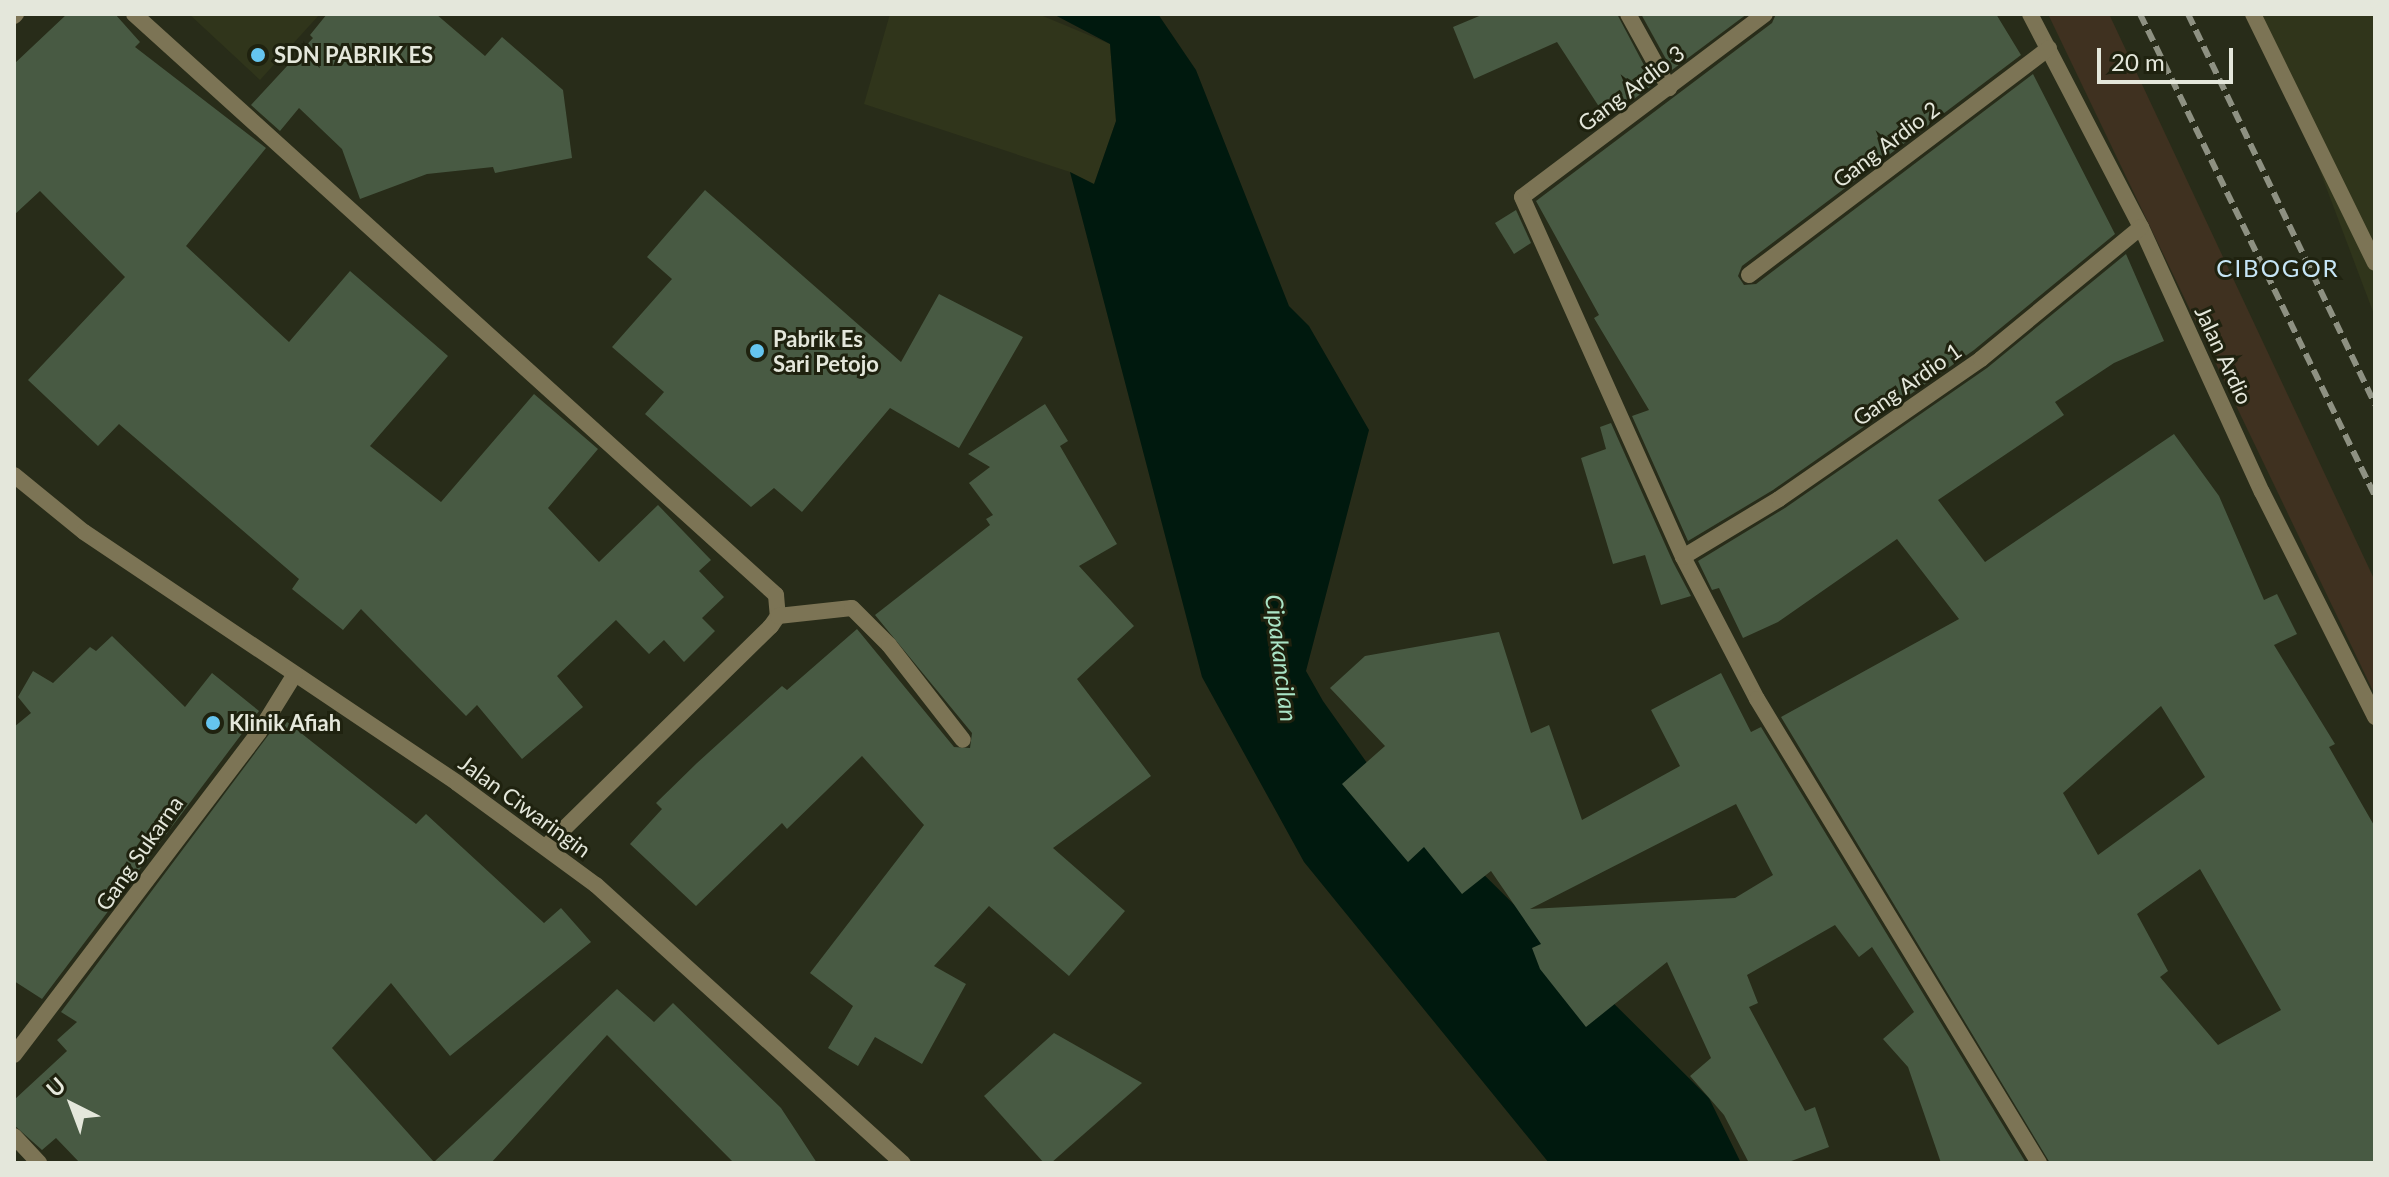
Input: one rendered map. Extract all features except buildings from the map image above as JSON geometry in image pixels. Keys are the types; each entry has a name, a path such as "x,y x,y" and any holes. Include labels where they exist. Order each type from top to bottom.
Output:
{"street":[{"path":"134,14 765,581 776,595 778,616"},
{"path":"1628,14 1669,88"},
{"name":"Gang Ardio 3","path":"1683,557 1522,197 1765,14"},
{"name":"Jalan Ardio","path":"2030,14 2141,227 2262,492 2375,717"},
{"path":"2253,14 2375,263"},
{"name":"Gang Ardio 2","path":"1749,275 2049,48"},
{"name":"Gang Ardio 1","path":"1683,557 1779,499 1981,359 2141,227"},
{"name":"Jalan Ciwaringin","path":"14,475 84,532 545,847 666,946 903,1163"},
{"path":"1683,557 1757,699 2039,1163"},
{"path":"545,847 778,616 852,608 889,645 963,740"},
{"name":"Gang Sukarna","path":"14,1055 259,732 295,674"},
{"path":"14,1136 39,1163"}],"shaded area":[{"name":"SDN PABRIK ES","path":"189,14 320,14 260,80"},
{"path":"890,14 1038,14 1110,44 1116,121 1094,185 1070,172 864,104"},
{"path":"2048,14 2109,14 2375,581 2375,695"},
{"path":"2261,14 2375,14 2375,317"}],"water":[{"name":"Cipakancilan","path":"1053,14 1158,14 1196,70 1289,306 1309,326 1369,430 1306,671 1323,701 1377,777 1446,837 1709,1098 1741,1163 1549,1163 1304,862 1202,677 1070,172 1094,184 1116,121 1110,44"}],"railway":[{"path":"2140,14 2375,496"},
{"path":"2188,14 2375,404"}],"place":[{"name":"SDN PABRIK ES","path":"258,55"},
{"name":"Pabrik Es Sari Petojo","path":"757,351"},
{"name":"Klinik Afiah","path":"213,723"}],"district":[{"name":"CIBOGOR","path":"2278,268"}]}
